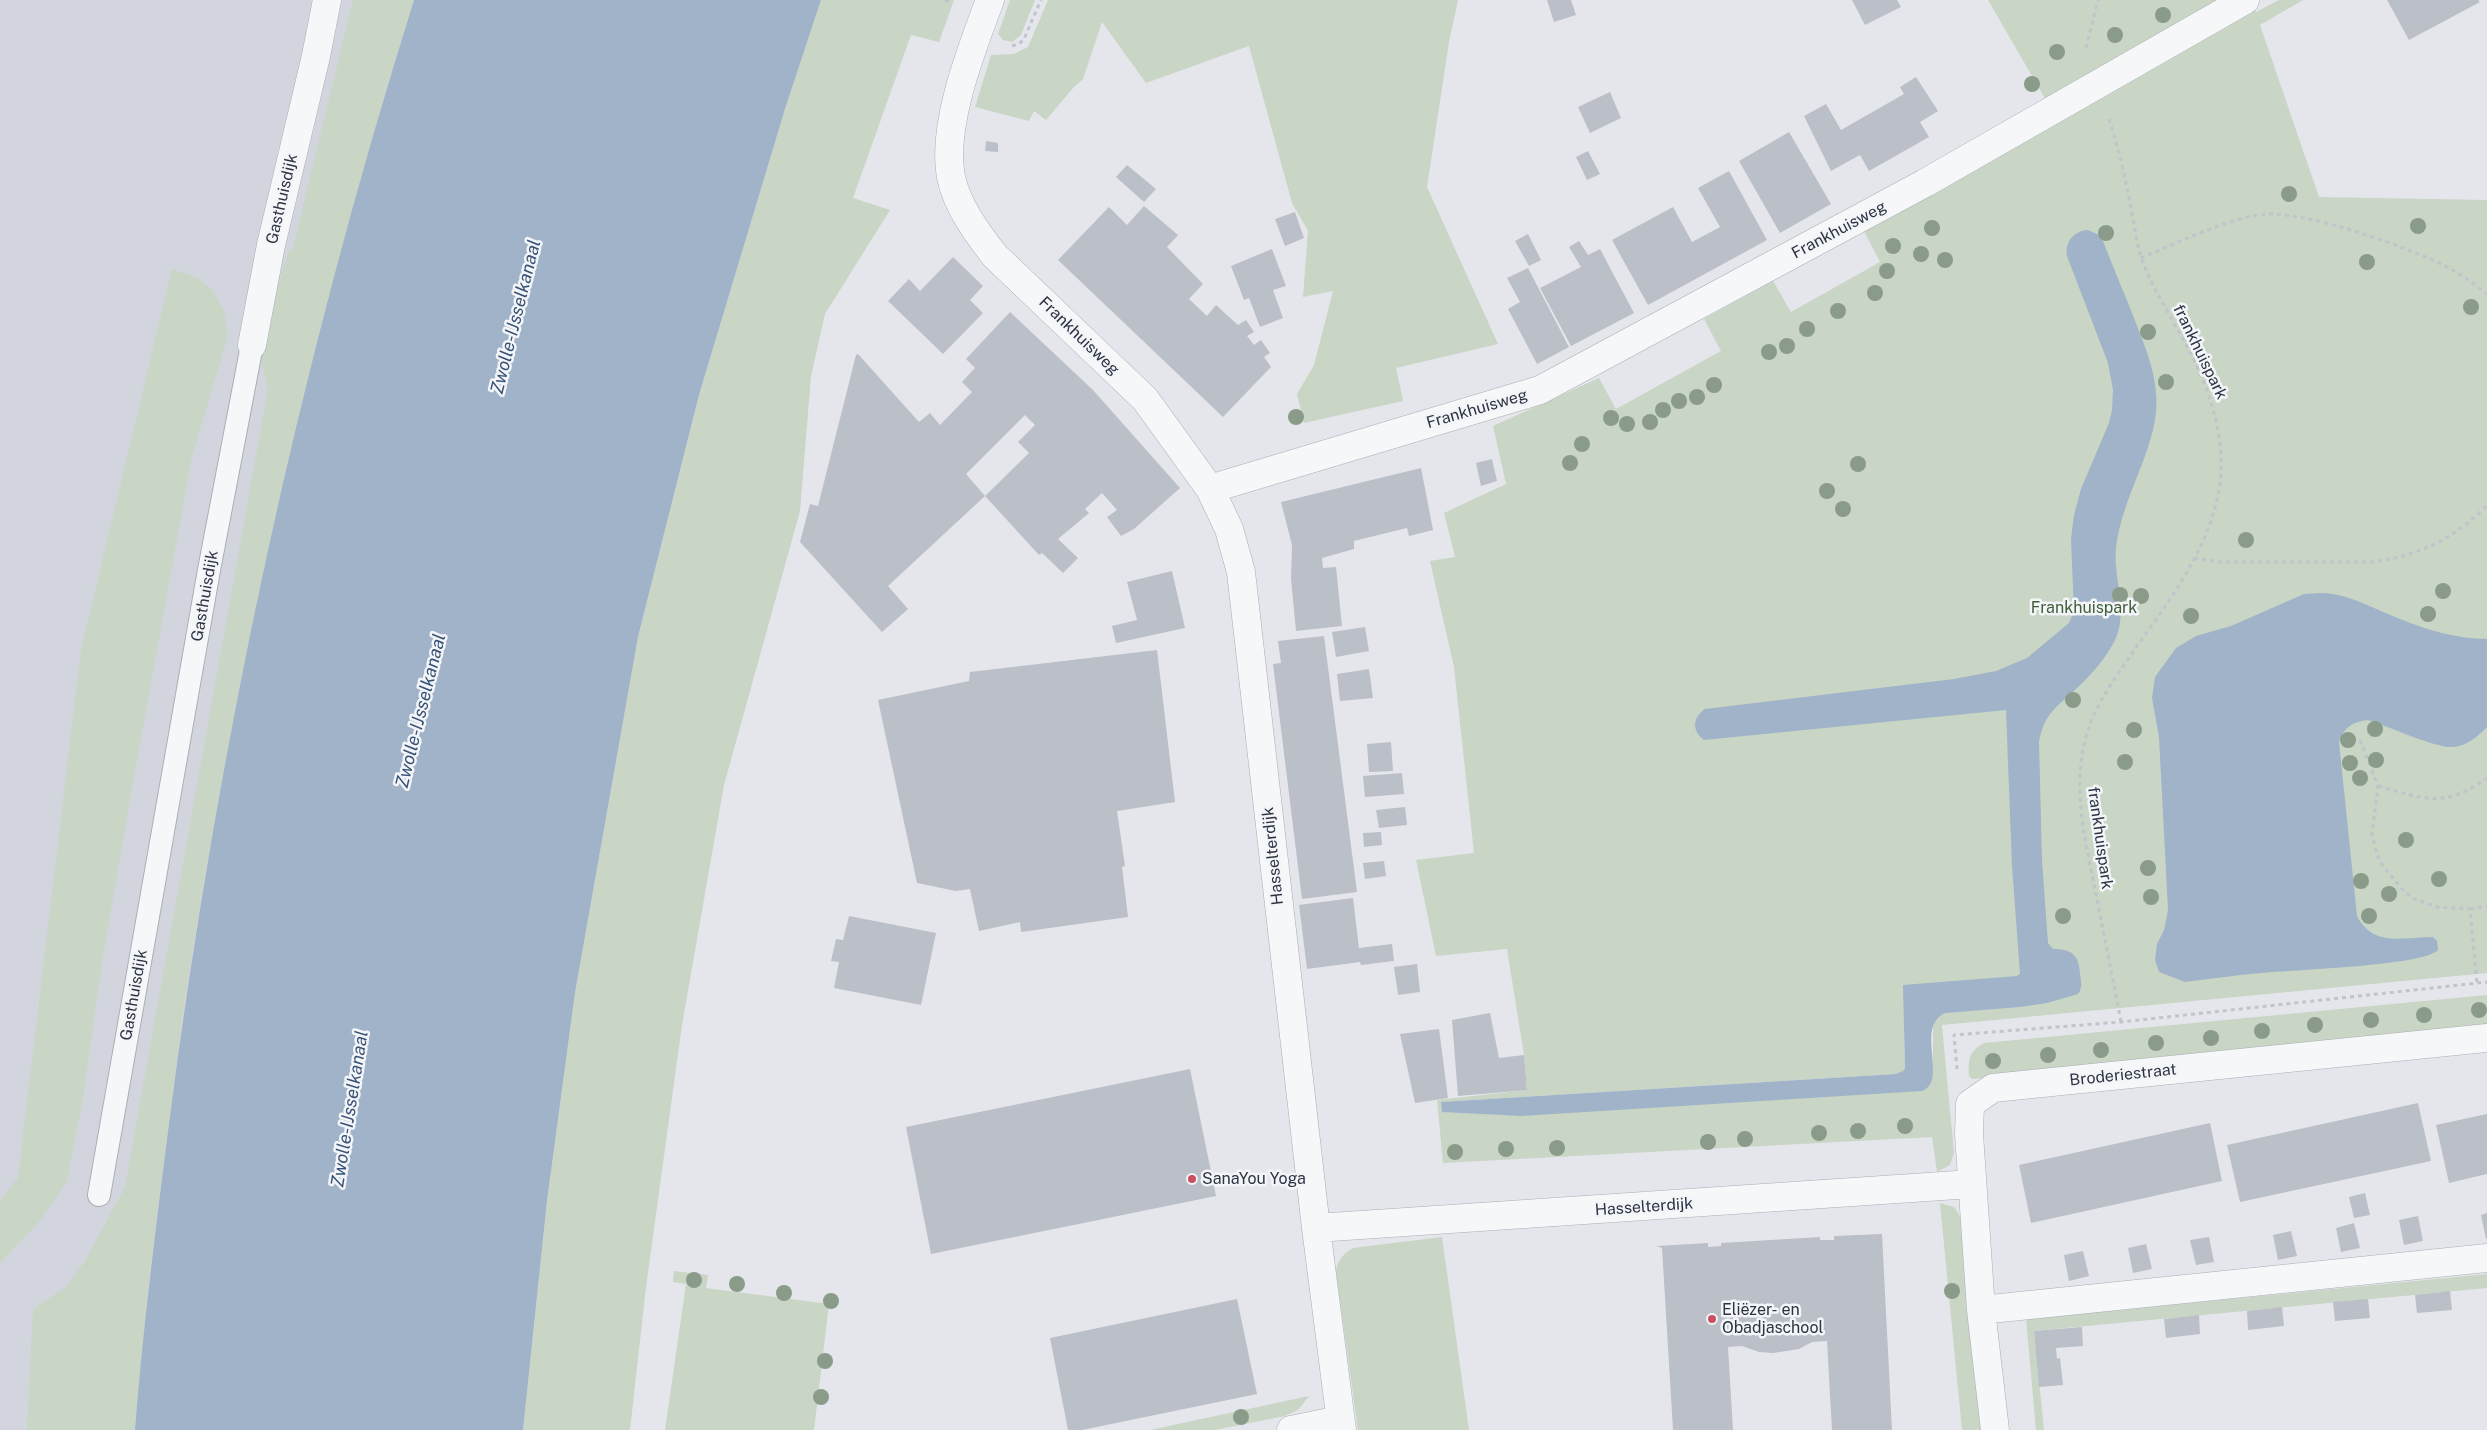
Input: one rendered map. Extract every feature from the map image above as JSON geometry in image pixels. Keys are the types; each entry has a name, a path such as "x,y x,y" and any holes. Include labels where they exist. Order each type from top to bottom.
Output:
{"street":[{"name":"Gasthuisdijk","path":"252,345 271,245 316,56 327,0"},
{"name":"Frankhuisweg","path":"990,0 951,120 948,150 951,178 960,203 975,231 995,256 1145,399 1210,489 1540,390 1924,184 2245,0"},
{"name":"Hasselterdijk","path":"1210,489 1229,529 1241,572 1316,1228 1341,1425"},
{"name":"Broderiestraat","path":"1970,1104 1993,1088 2487,1038"},
{"path":"1970,1104 1968,1134 1981,1310 1994,1430"},
{"name":"Hasselterdijk","path":"1316,1228 1972,1184"},
{"path":"1981,1310 2487,1258"},
{"path":"1292,1430 1341,1425"}],"lane":[{"name":"Gasthuisdijk","path":"99,1195 211,560 252,345"}],"path":[{"name":"frankhuispark","path":"2098,0 2086,41 2085,67 2106,112 2115,138 2141,258 2153,287 2177,327 2210,396 2217,421 2221,447 2220,474 2208,526 2194,558 2178,587 2110,685 2095,713 2084,743 2079,793 2084,835 2121,1022"},
{"path":"2141,258 2237,220 2268,214 2294,217 2361,235 2414,253 2449,268 2487,294"},
{"path":"2194,558 2219,562 2370,562 2390,560 2416,553 2439,543 2464,527 2487,505"},
{"path":"2360,740 2378,786 2372,834 2377,855 2383,866 2403,890 2414,899 2436,907 2470,909 2487,906"},
{"path":"2378,786 2423,798 2441,799 2466,793 2487,778"},
{"path":"2470,909 2477,983"},
{"path":"1970,1104 1959,1084 1954,1035 2121,1022 2487,982"}],"shaded area":[{"path":"0,0 439,0 193,1430 0,1430"}],"green space":[{"path":"353,0 414,0 387,86 273,531 239,691 204,880 183,1012 148,1288 135,1430 27,1430 33,1309 66,1287 85,1261 125,1187 268,389 258,346 289,251 293,248"},
{"path":"821,0 954,0 939,42 911,35 853,198 890,210 825,314 811,376 800,511 724,785 682,1025 646,1287 630,1430 523,1430 547,1201 575,993 638,637 699,395 785,109"},
{"path":"1010,0 1035,0 1021,35 1012,42 1003,40 998,34"},
{"path":"1048,0 1458,0 1449,42 1427,187 1498,344 1396,368 1403,401 1304,423 1297,394 1314,365 1333,291 1303,297 1308,231 1292,203 1249,46 1146,83 1102,22 1083,79 1046,120 1034,111 1029,121 975,107 991,55 1014,54 1028,47"},
{"name":"Frankhuispark","path":"1988,0 2250,0 2256,12 2279,0 2303,0 2260,25 2319,197 2487,200 2487,973 1942,1025 1954,1153 1950,1165 1937,1172 1932,1137 1443,1163 1437,1100 1527,1090 1524,1055 1507,949 1436,956 1416,860 1474,853 1454,667 1430,561 1455,557 1444,513 1506,484 1493,426 1599,378 1616,409 1721,351 1704,319 1773,281 1791,312 1880,262 1864,231 2058,121","holes":["1933,1023 1933,1073 1442,1112 1441,1102 1896,1074 1903,1072 1905,1068 1904,1025"]},
{"path":"172,269 198,278 212,290 224,310 228,336 192,456 133,782 102,962 83,1098 67,1181 38,1223 0,1263 0,1200 18,1178 81,650"},
{"path":"2487,995 2487,1029 1972,1079 1969,1076 1970,1056 1975,1049 1984,1043"},
{"path":"1940,1203 1954,1207 1960,1216 1981,1430 1962,1430"},
{"path":"1442,1237 1469,1430 1358,1430 1336,1272 1339,1260 1353,1248"},
{"path":"674,1271 708,1275 706,1288 829,1304 814,1430 665,1430 686,1284 673,1282"},
{"path":"2487,1274 2487,1288 2034,1331 2044,1430 2036,1430 2026,1319"},
{"path":"1309,1396 1298,1410 1285,1416 1215,1430 1150,1430"}],"water":[{"name":"Zwolle-IJsselkanaal","path":"414,0 821,0 785,109 699,395 638,637 575,993 547,1201 523,1430 135,1430 155,1238 189,981 238,697 267,556 334,276 372,138"},
{"path":"2088,230 2101,236 2148,356 2155,384 2156,414 2149,445 2122,517 2116,548 2116,570 2121,616 2116,638 2094,671 2052,711 2044,724 2039,742 2042,861 2048,943 2053,949 2065,950 2076,958 2081,982 2081,989 2078,994 2047,1003 2020,1007 1945,1013 1936,1020 1932,1030 1933,1077 1929,1085 1922,1091 1521,1116 1442,1112 1441,1102 1896,1074 1905,1068 1903,985 2017,976 2020,974 2012,866 2006,710 1704,740 1697,733 1695,724 1698,716 1705,709 1954,679 1996,671 2027,658 2069,623 2074,611 2071,539 2074,515 2081,489 2109,423 2113,390 2108,363 2067,256 2069,241 2079,232"},
{"path":"2324,593 2353,599 2421,627 2454,636 2487,639 2487,727 2472,740 2459,746 2446,747 2368,720 2349,726 2339,742 2357,916 2372,933 2381,937 2400,939 2433,937 2437,941 2438,950 2408,960 2383,964 2252,974 2185,982 2159,972 2155,960 2157,944 2164,930 2168,910 2159,737 2152,698 2155,677 2176,648 2196,636 2231,626 2304,594"}],"building":[{"path":"1547,0 1571,0 1576,15 1554,22"},
{"path":"1852,0 1897,0 1901,7 1865,25"},
{"path":"2387,0 2478,0 2480,2 2409,40"},
{"path":"1916,77 1938,111 1920,122 1929,137 1869,171 1860,155 1831,171 1804,116 1826,104 1841,130 1904,94 1900,87"},
{"path":"1610,92 1621,118 1590,133 1578,107"},
{"path":"1789,132 1831,204 1780,233 1739,161"},
{"path":"986,141 998,143 998,152 985,151"},
{"path":"1588,151 1600,174 1587,180 1576,157"},
{"path":"1127,165 1156,189 1144,202 1116,177"},
{"path":"1729,171 1767,240 1648,305 1612,240 1673,207 1692,242 1720,227 1698,188"},
{"path":"1144,206 1178,235 1167,247 1203,284 1189,299 1207,316 1216,305 1238,325 1246,320 1254,332 1247,336 1254,345 1261,340 1270,353 1264,357 1271,367 1223,417 1058,260 1109,207 1127,225"},
{"path":"1295,212 1304,238 1285,246 1275,219"},
{"path":"1528,234 1541,260 1529,266 1515,241"},
{"path":"1579,241 1588,255 1600,249 1634,313 1571,346 1540,288 1581,267 1569,247"},
{"path":"1272,249 1286,286 1273,290 1283,318 1260,327 1249,298 1244,300 1231,266"},
{"path":"953,257 983,286 970,300 983,313 943,354 888,301 909,279 920,291"},
{"path":"1528,268 1569,347 1537,364 1508,309 1520,302 1507,278"},
{"path":"1010,312 1093,390 1180,488 1134,529 1121,536 1107,517 1117,510 1102,493 1085,509 1089,513 1058,539 1078,558 1063,573 1042,553 1039,555 985,496 888,586 908,609 882,632 800,542 810,504 818,506 856,355 858,354 919,422 930,413 940,425 972,392 962,382 975,368 966,359","holes":["1025,415 1035,425 1018,442 1029,453 985,496 966,474"]},
{"path":"1492,459 1497,481 1481,486 1476,463"},
{"path":"1421,468 1433,530 1409,536 1407,528 1354,541 1354,549 1322,558 1323,568 1336,567 1342,626 1296,631 1291,579 1292,545 1281,502"},
{"path":"1172,571 1185,628 1116,643 1112,626 1137,620 1127,582"},
{"path":"1365,627 1369,651 1336,657 1332,632"},
{"path":"1324,636 1357,892 1302,899 1273,664 1281,663 1278,641"},
{"path":"1157,650 1175,802 1117,811 1125,866 1122,867 1128,917 1021,932 1020,922 979,931 970,889 956,891 917,883 878,700 969,681 970,672"},
{"path":"1369,669 1373,698 1340,701 1337,674"},
{"path":"1391,742 1393,771 1369,772 1367,744"},
{"path":"1402,773 1404,794 1365,797 1363,776"},
{"path":"1405,807 1407,825 1379,828 1376,810"},
{"path":"1381,832 1382,845 1364,847 1363,833"},
{"path":"1384,861 1386,876 1365,879 1363,863"},
{"path":"1353,898 1359,948 1392,944 1394,961 1361,965 1360,962 1307,969 1299,905"},
{"path":"849,916 936,933 921,1005 834,988 839,962 831,961 836,939 843,940"},
{"path":"1417,964 1420,992 1398,995 1394,967"},
{"path":"1490,1013 1499,1058 1524,1055 1527,1090 1458,1096 1452,1020"},
{"path":"1439,1029 1448,1098 1415,1103 1400,1034"},
{"path":"1190,1069 1216,1196 931,1254 906,1127"},
{"path":"2418,1103 2431,1161 2240,1202 2227,1145"},
{"path":"2487,1114 2487,1174 2449,1183 2436,1125"},
{"path":"2210,1123 2222,1181 2031,1223 2019,1165"},
{"path":"2365,1193 2370,1215 2354,1218 2349,1197"},
{"path":"2487,1213 2487,1239 2486,1239 2481,1215"},
{"path":"2418,1216 2423,1241 2404,1245 2399,1220"},
{"path":"2354,1223 2360,1248 2341,1252 2336,1228"},
{"path":"2291,1231 2297,1256 2278,1260 2273,1235"},
{"path":"1882,1234 1892,1430 1832,1430 1827,1341 1812,1342 1799,1349 1773,1353 1759,1352 1742,1346 1728,1347 1733,1430 1673,1430 1662,1248 1657,1246 1708,1243 1708,1247 1721,1246 1721,1243 1820,1237 1820,1240 1834,1240 1834,1236"},
{"path":"2209,1237 2214,1262 2196,1265 2190,1240"},
{"path":"2146,1244 2152,1269 2133,1273 2128,1248"},
{"path":"2083,1251 2089,1276 2069,1281 2064,1255"},
{"path":"2450,1291 2452,1310 2417,1313 2415,1295"},
{"path":"1237,1299 1257,1394 1082,1430 1068,1430 1050,1338"},
{"path":"2368,1299 2370,1318 2335,1321 2333,1302"},
{"path":"2282,1307 2284,1326 2248,1330 2247,1311"},
{"path":"2199,1315 2200,1334 2166,1338 2164,1319"},
{"path":"2082,1327 2083,1346 2056,1348 2057,1359 2060,1358 2063,1385 2039,1387 2034,1331"}],"place":[{"name":"SanaYou Yoga","path":"1192,1179"},
{"name":"Eliëzer- en Obadjaschool","path":"1712,1319"}]}
